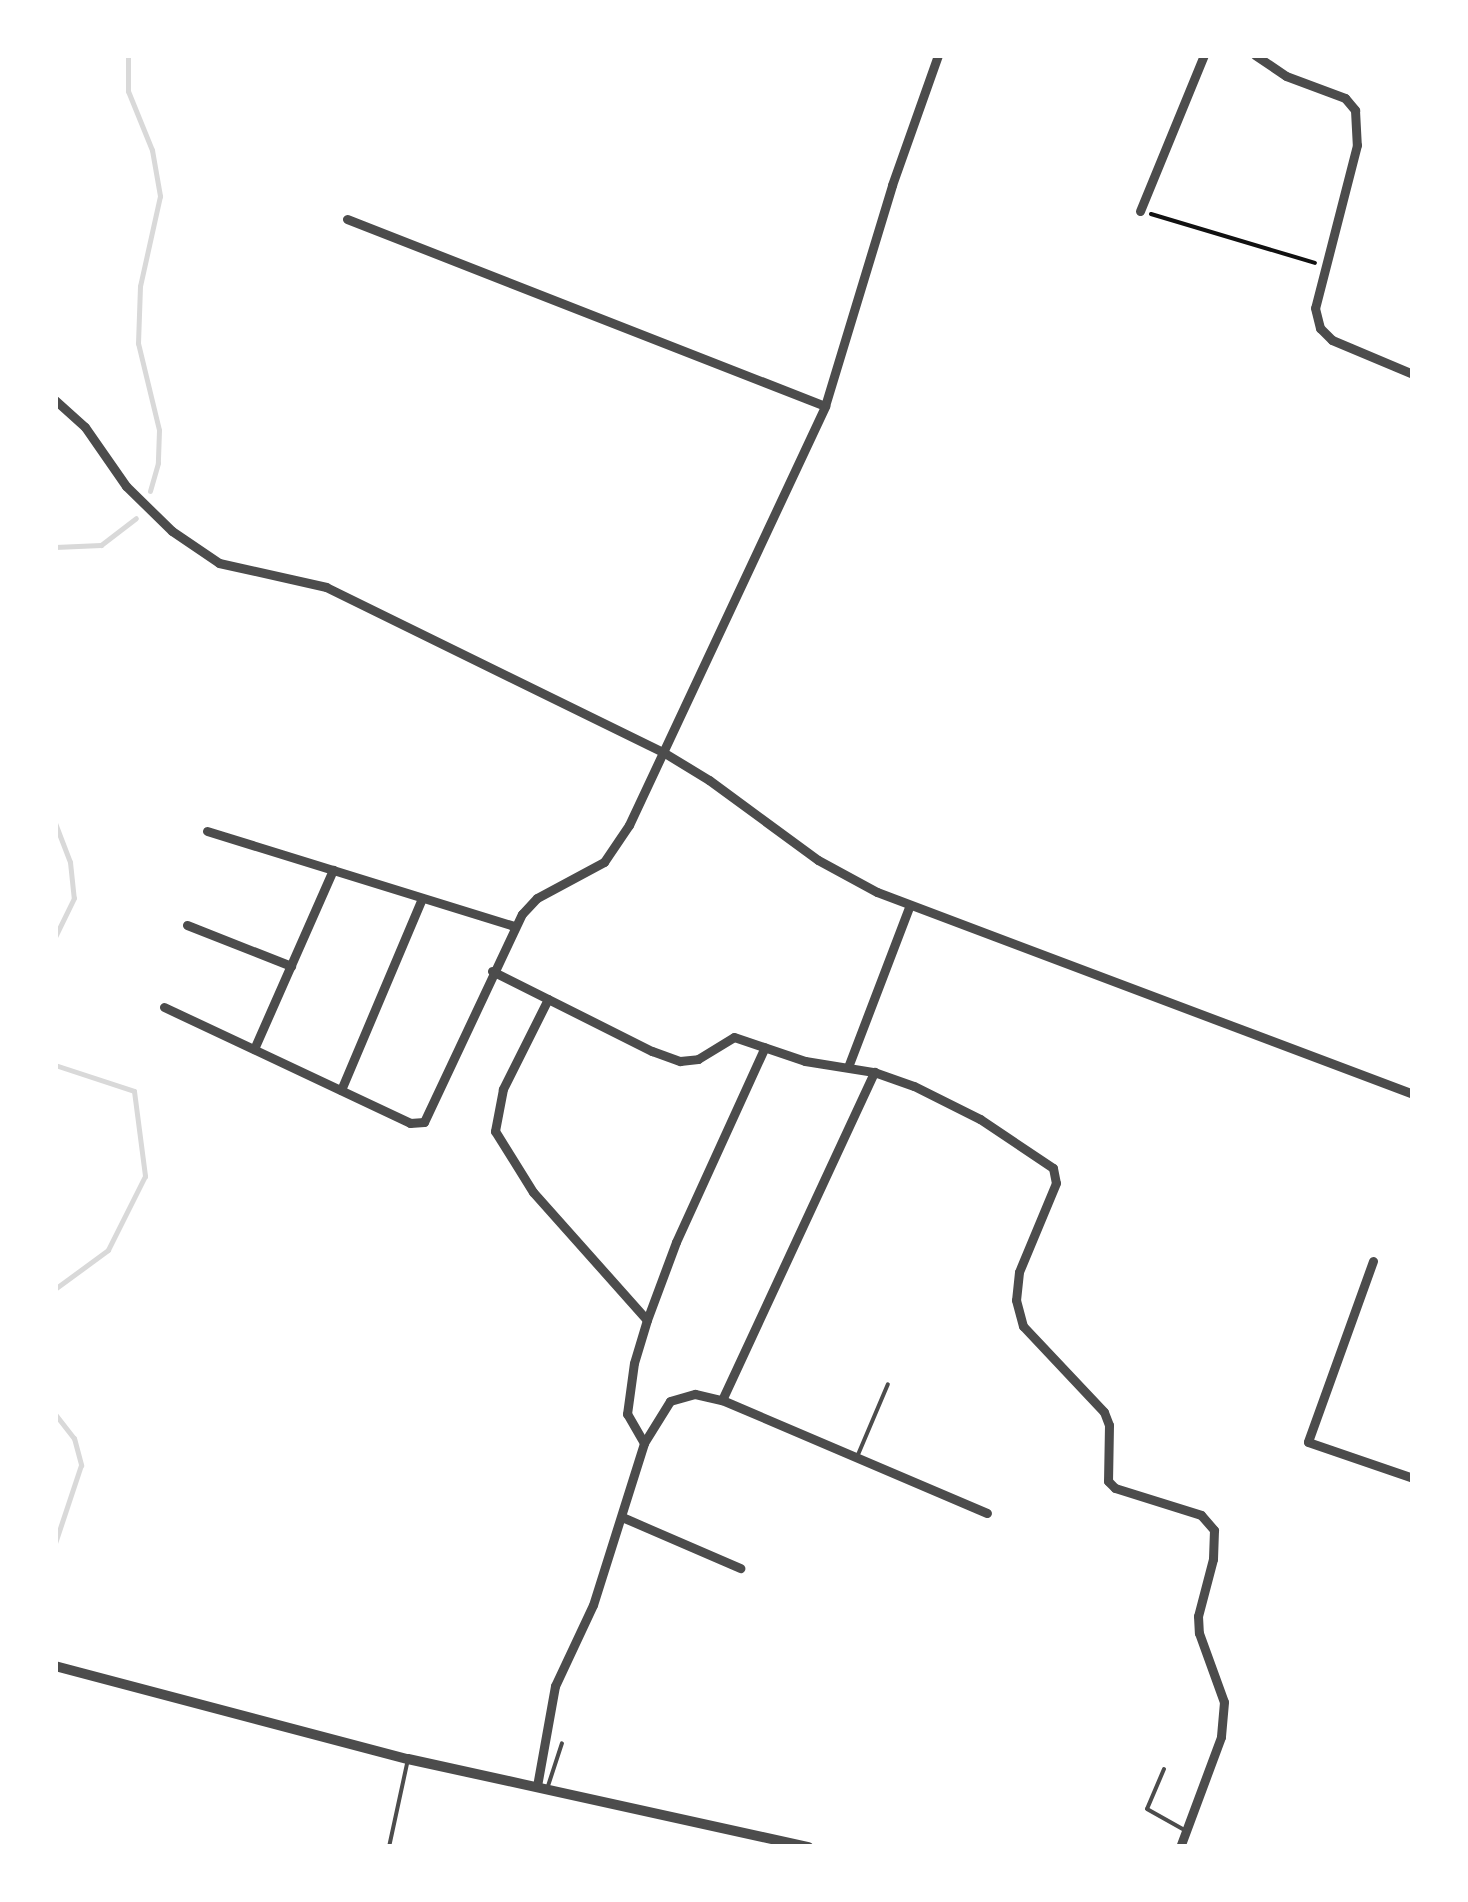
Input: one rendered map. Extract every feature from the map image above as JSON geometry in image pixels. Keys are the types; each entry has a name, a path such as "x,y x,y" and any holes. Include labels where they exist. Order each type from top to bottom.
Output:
{"street":[{"path":"164,1006 420,1124 514,926 537,898 604,862 629,825 825,406 937,55"},
{"path":"1140,211 1204,55"},
{"path":"1255,55 1286,76 1345,98 1355,110 1358,145 1315,308 1320,328 1332,340 1413,374"},
{"path":"347,219 825,406"},
{"path":"55,400 85,427 126,486 197,552 219,563 326,587 663,752 722,788 818,860 910,905 1413,1094"},
{"path":"207,830 514,926"},
{"path":"254,1049 333,870"},
{"path":"341,1090 422,898"},
{"path":"848,1067 910,905"},
{"path":"187,925 291,966"},
{"path":"492,972 652,1052 680,1060 698,1059 734,1037 804,1062 874,1072 949,1101 1053,1168 1056,1183 1016,1283 1023,1326 1104,1412 1109,1425 1105,1472 1115,1488 1201,1515 1214,1530 1214,1559 1198,1616 1199,1633 1218,1678 1223,1716 1213,1765 1180,1847"},
{"path":"548,999 503,1089 496,1131 533,1192 646,1320"},
{"path":"644,1443 627,1414 634,1363 646,1320 676,1242 765,1047"},
{"path":"722,1400 874,1072"},
{"path":"1373,1261 1308,1442 1413,1478"},
{"path":"542,1787 556,1686 593,1605 644,1443 670,1401 695,1394 722,1400 987,1513"},
{"path":"622,1517 740,1568"},
{"path":"55,1666 408,1759 808,1847"}],"lane":[{"path":"858,1458 888,1384"},
{"path":"542,1787 562,1743"},
{"path":"389,1847 408,1759"},
{"path":"1164,1768 1147,1809 1186,1832"}],"path":[{"path":"1140,211 1324,266"}],"waterway":[{"path":"128,55 128,91 152,150 160,196 140,286 138,343 159,430 158,463 150,491"},
{"path":"55,547 101,545 136,518"},
{"path":"55,823 70,862 74,898 55,937"},
{"path":"55,1065 134,1091 145,1176 108,1250 55,1289"},
{"path":"55,1414 74,1438 81,1465 55,1543"}]}
